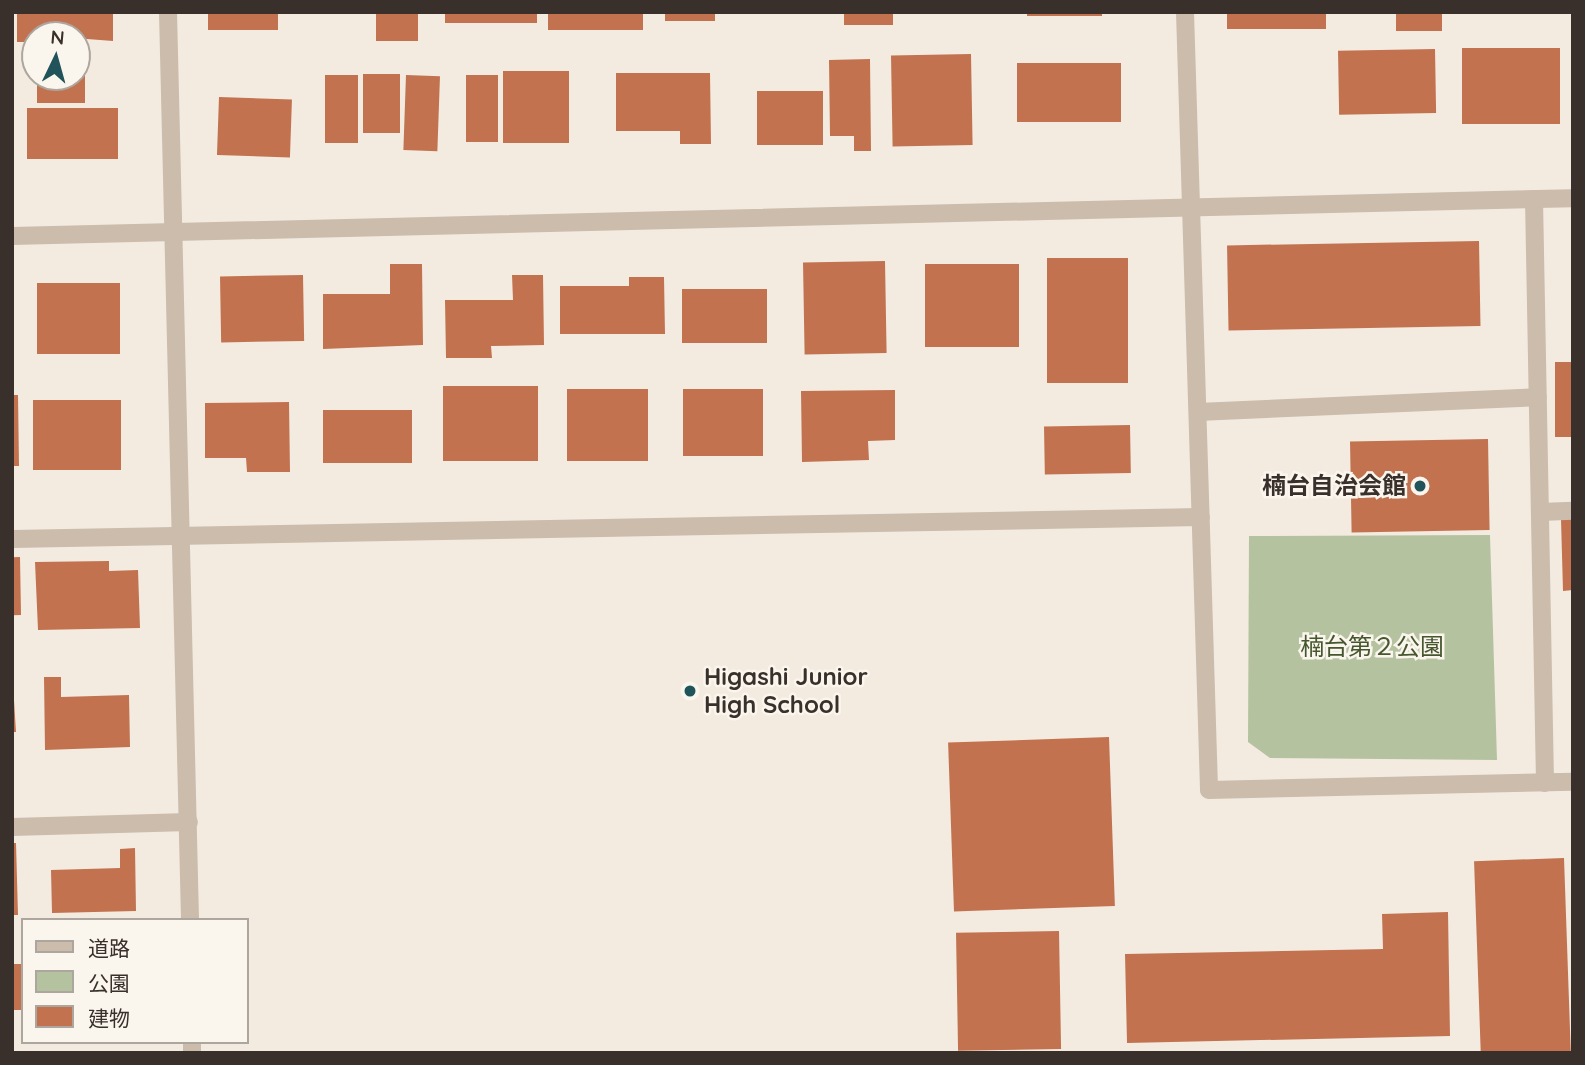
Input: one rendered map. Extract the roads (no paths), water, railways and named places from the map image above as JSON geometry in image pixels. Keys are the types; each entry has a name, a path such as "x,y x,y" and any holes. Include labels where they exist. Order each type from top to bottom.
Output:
{"street":[{"path":"168,12 185,536 190,918"},
{"path":"1185,12 1209,790 1573,782"},
{"path":"12,236 1573,198"},
{"path":"1534,199 1545,783"},
{"path":"1198,412 1538,397"},
{"path":"1540,512 1573,511"},
{"path":"12,539 1202,517"},
{"path":"12,827 189,822"}],"place":[{"name":"楠台自治会館","path":"1420,486"},
{"name":"Higashi Junior High School","path":"690,691"}],"park label":[{"name":"楠台第２公園","path":"1372,647"}]}
